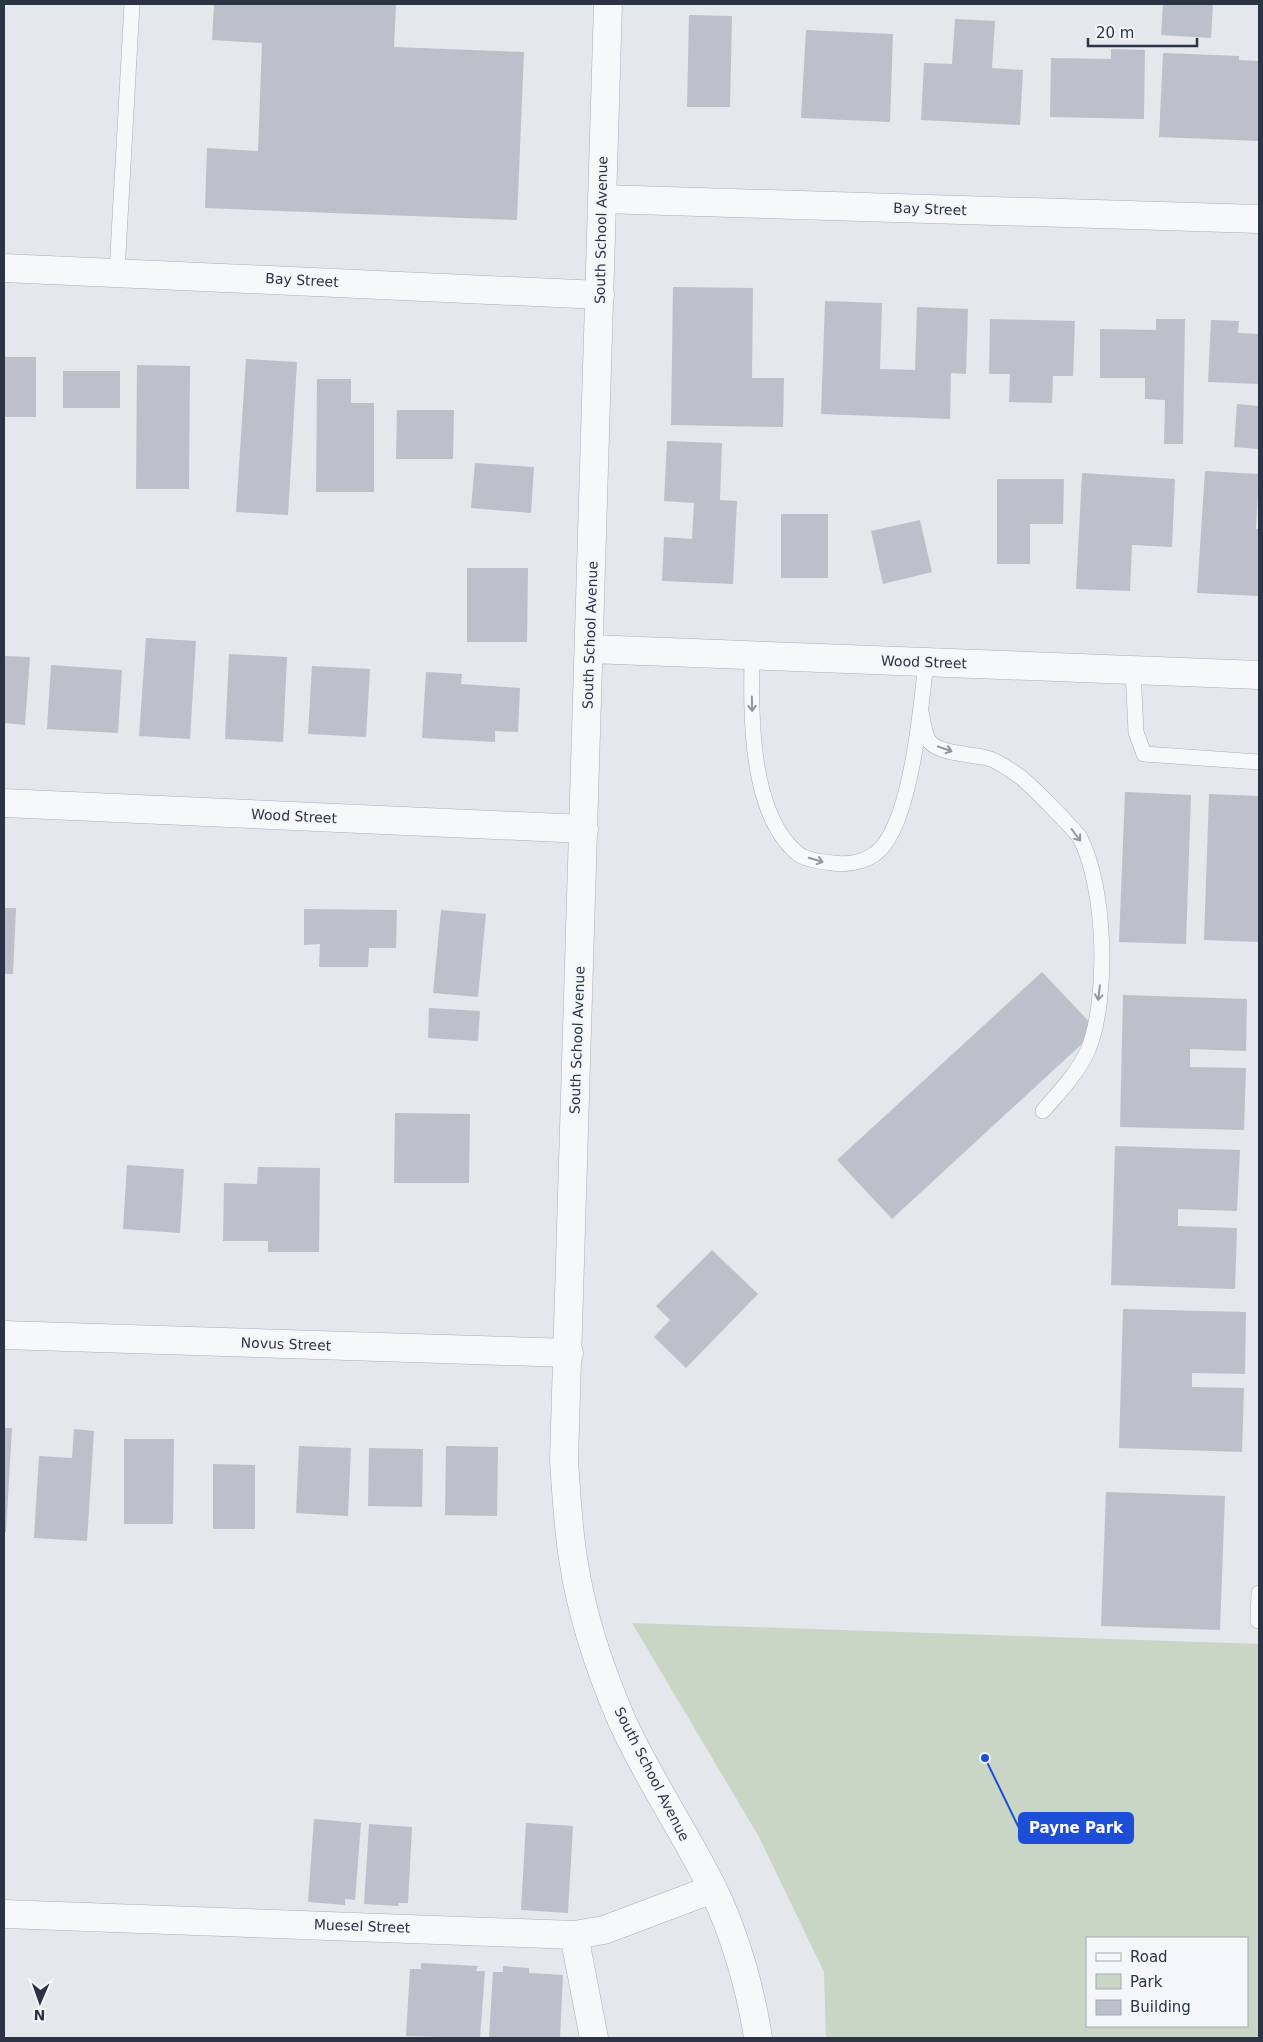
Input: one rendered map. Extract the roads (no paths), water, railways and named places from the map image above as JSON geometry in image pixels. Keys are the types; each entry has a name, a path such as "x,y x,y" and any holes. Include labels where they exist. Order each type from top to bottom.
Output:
{"street":[{"name":"South School Avenue","path":"608,4 569,1353 564,1460 573,1560 582,1599 606,1679 623,1722 713,1889 734,1941 750,1995 758,2038"},
{"name":"Bay Street","path":"602,198 1259,219"},
{"name":"Bay Street","path":"4,268 600,295"},
{"name":"Wood Street","path":"590,649 1259,676"},
{"name":"Wood Street","path":"4,803 584,828"},
{"name":"Novus Street","path":"4,1335 569,1353"},
{"name":"Muesel Street","path":"4,1914 574,1935 604,1930 713,1889"},
{"path":"574,1935 594,2038"}],"lane":[{"path":"117,272 132,4"},
{"path":"752,655 751,704 753,737 763,796 781,834 798,854 822,862 847,866 868,858 884,846 896,824 904,802 921,712 926,662"},
{"path":"1133,670 1136,732 1144,754 1259,762"},
{"path":"921,712 929,741 936,746 955,753 989,758 1021,777 1080,837 1093,875 1100,913 1101,948 1100,986 1095,1025 1089,1048 1080,1066 1043,1111"},
{"path":"1258,1620 1259,1593"}],"place":[{"name":"Payne Park","path":"985,1758"}]}
